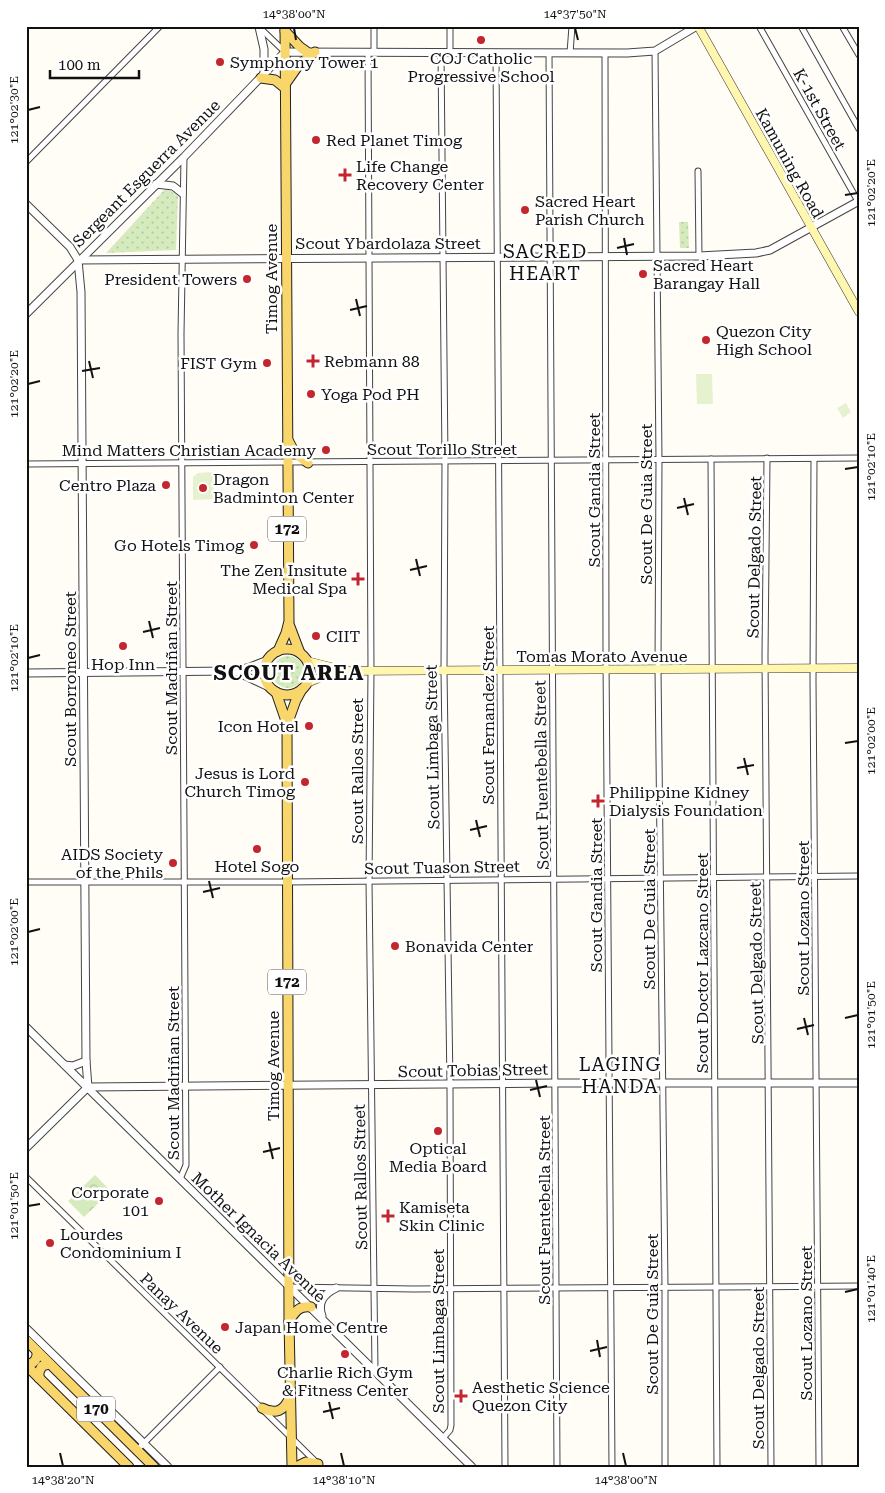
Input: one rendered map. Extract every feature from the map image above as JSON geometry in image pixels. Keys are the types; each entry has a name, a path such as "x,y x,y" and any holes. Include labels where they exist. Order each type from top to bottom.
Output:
{"main road":[{"name":"Kamuning Road","path":"697,26 859,312"},
{"name":"Timog Avenue","path":"278,651 286,633 288,621 284,29"},
{"path":"262,76 275,80 285,87 293,72 311,52 300,48 284,29"},
{"path":"287,437 294,453 308,463"},
{"name":"Timog Avenue","path":"288,621 300,653"},
{"path":"278,651 291,649 300,653"},
{"name":"172","path":"274,690 268,683 265,674 268,660 278,651"},
{"name":"172","path":"300,653 307,661 310,672 305,686"},
{"name":"Tomas Morato Avenue","path":"307,661 345,671 859,668"},
{"name":"Tomas Morato Avenue","path":"305,686 319,678 345,671"},
{"name":"Timog Avenue","path":"294,1467 290,1397 289,1322 287,724 296,700 305,686"},
{"path":"274,690 289,694 305,686"},
{"name":"Timog Avenue","path":"274,690 287,724"},
{"path":"289,1322 298,1309 306,1306 311,1307"},
{"name":"170","path":"26,1340 140,1446 154,1467"},
{"path":"26,1365 34,1362 37,1357 37,1351"},
{"path":"39,1378 42,1366 50,1364"},
{"name":"170","path":"26,1365 125,1466"},
{"path":"262,1408 271,1412 279,1412 284,1408 290,1397"},
{"path":"294,1467 306,1462 320,1465"}],"street":[{"path":"26,162 160,26"},
{"name":"Scout Rallos Street","path":"374,26 371,52 368,257 368,462 371,671 370,1085 375,1371"},
{"path":"450,26 450,52"},
{"path":"570,53 572,26"},
{"path":"259,27 285,52 605,53 655,51 697,26"},
{"name":"K-1st Street","path":"759,26 858,202"},
{"path":"801,26 859,129"},
{"path":"842,26 859,56"},
{"path":"259,27 264,49 262,76"},
{"name":"Scout De Guia Street","path":"655,51 665,1467"},
{"name":"Sergeant Esguerra Avenue","path":"26,314 285,52"},
{"name":"Scout Limbaga Street","path":"441,52 446,462 444,671 450,1085 451,1425 450,1430 443,1438"},
{"name":"Scout Fernandez Street","path":"496,53 505,1467"},
{"name":"Scout Fuentebella Street","path":"549,53 552,256 552,670 557,1467"},
{"name":"Scout Gandia Street","path":"605,53 606,670 612,1467"},
{"name":"Scout Madriñan Street","path":"180,1179 186,1165 182,463 182,193 184,156"},
{"path":"698,171 699,256"},
{"path":"156,184 172,186 182,193"},
{"name":"Scout Ybardolaza Street","path":"78,260 443,256 699,256 746,254 763,252 777,246 858,202"},
{"path":"26,204 70,247 78,260"},
{"name":"Scout Borromeo Street","path":"78,260 81,308 86,1061 88,1087"},
{"name":"Scout Delgado Street","path":"767,458 767,877 772,1467"},
{"name":"Scout Torillo Street","path":"26,464 859,458"},
{"name":"Scout Doctor Lazcano Street","path":"711,459 717,1467"},
{"name":"Scout Lozano Street","path":"814,459 819,1467"},
{"path":"26,673 234,671 268,660"},
{"path":"234,671 274,690"},
{"name":"Scout Tuason Street","path":"26,882 287,882 859,876"},
{"name":"Mother Ignacia Avenue","path":"26,1027 472,1467"},
{"path":"65,1065 73,1066 86,1061"},
{"name":"Scout Tobias Street","path":"88,1087 555,1083 859,1083"},
{"path":"26,1148 88,1087"},
{"name":"Panay Avenue","path":"26,1177 320,1465"},
{"path":"289,1287 859,1286"},
{"path":"323,1319 320,1310 321,1301 324,1295 336,1288"},
{"name":"170","path":"26,1328 140,1446 168,1467"},
{"path":"140,1446 220,1367"}],"green space":[{"path":"166,188 178,196 176,250 106,253"},
{"path":"679,222 688,222 689,248 680,248"},
{"path":"696,374 712,374 713,404 697,404"},
{"path":"846,403 851,412 843,418 837,408"},
{"name":"Dragon Badminton Center","path":"213,472 214,499 193,500 193,477 198,473"},
{"path":"288,656 294,657 299,661 303,666 303,678 299,683 294,687 288,688 282,687 277,683 273,678 272,672 273,666 277,661 282,657"},
{"path":"95,1175 111,1191 84,1217 68,1201"}],"place":[{"name":"COJ Catholic Progressive School","path":"481,40"},
{"name":"Symphony Tower 1","path":"220,62"},
{"name":"Red Planet Timog","path":"316,140"},
{"name":"Life Change Recovery Center","path":"345,175"},
{"name":"Sacred Heart Parish Church","path":"525,210"},
{"name":"Sacred Heart Barangay Hall","path":"643,274"},
{"name":"President Towers","path":"247,279"},
{"name":"Quezon City High School","path":"706,340"},
{"name":"Rebmann 88","path":"313,361"},
{"name":"FIST Gym","path":"267,363"},
{"name":"Yoga Pod PH","path":"311,394"},
{"name":"Mind Matters Christian Academy","path":"326,450"},
{"name":"Centro Plaza","path":"166,485"},
{"name":"Dragon Badminton Center","path":"203,488"},
{"name":"Go Hotels Timog","path":"254,545"},
{"name":"The Zen Insitute Medical Spa","path":"358,579"},
{"name":"CIIT","path":"316,636"},
{"name":"Hop Inn","path":"123,646"},
{"name":"Icon Hotel","path":"309,726"},
{"name":"Jesus is Lord Church Timog","path":"305,782"},
{"name":"Philippine Kidney Dialysis Foundation","path":"598,801"},
{"name":"Hotel Sogo","path":"257,849"},
{"name":"AIDS Society of the Phils","path":"173,863"},
{"name":"Bonavida Center","path":"395,946"},
{"name":"Optical Media Board","path":"438,1131"},
{"name":"Corporate 101","path":"159,1201"},
{"name":"Kamiseta Skin Clinic","path":"388,1216"},
{"name":"Lourdes Condominium I","path":"50,1243"},
{"name":"Japan Home Centre","path":"225,1327"},
{"name":"Charlie Rich Gym & Fitness Center","path":"345,1354"},
{"name":"Aesthetic Science Quezon City","path":"461,1396"}],"district":[{"name":"SACRED HEART","path":"545,262"},
{"name":"SCOUT AREA","path":"289,673"},
{"name":"LAGING HANDA","path":"620,1075"}]}
